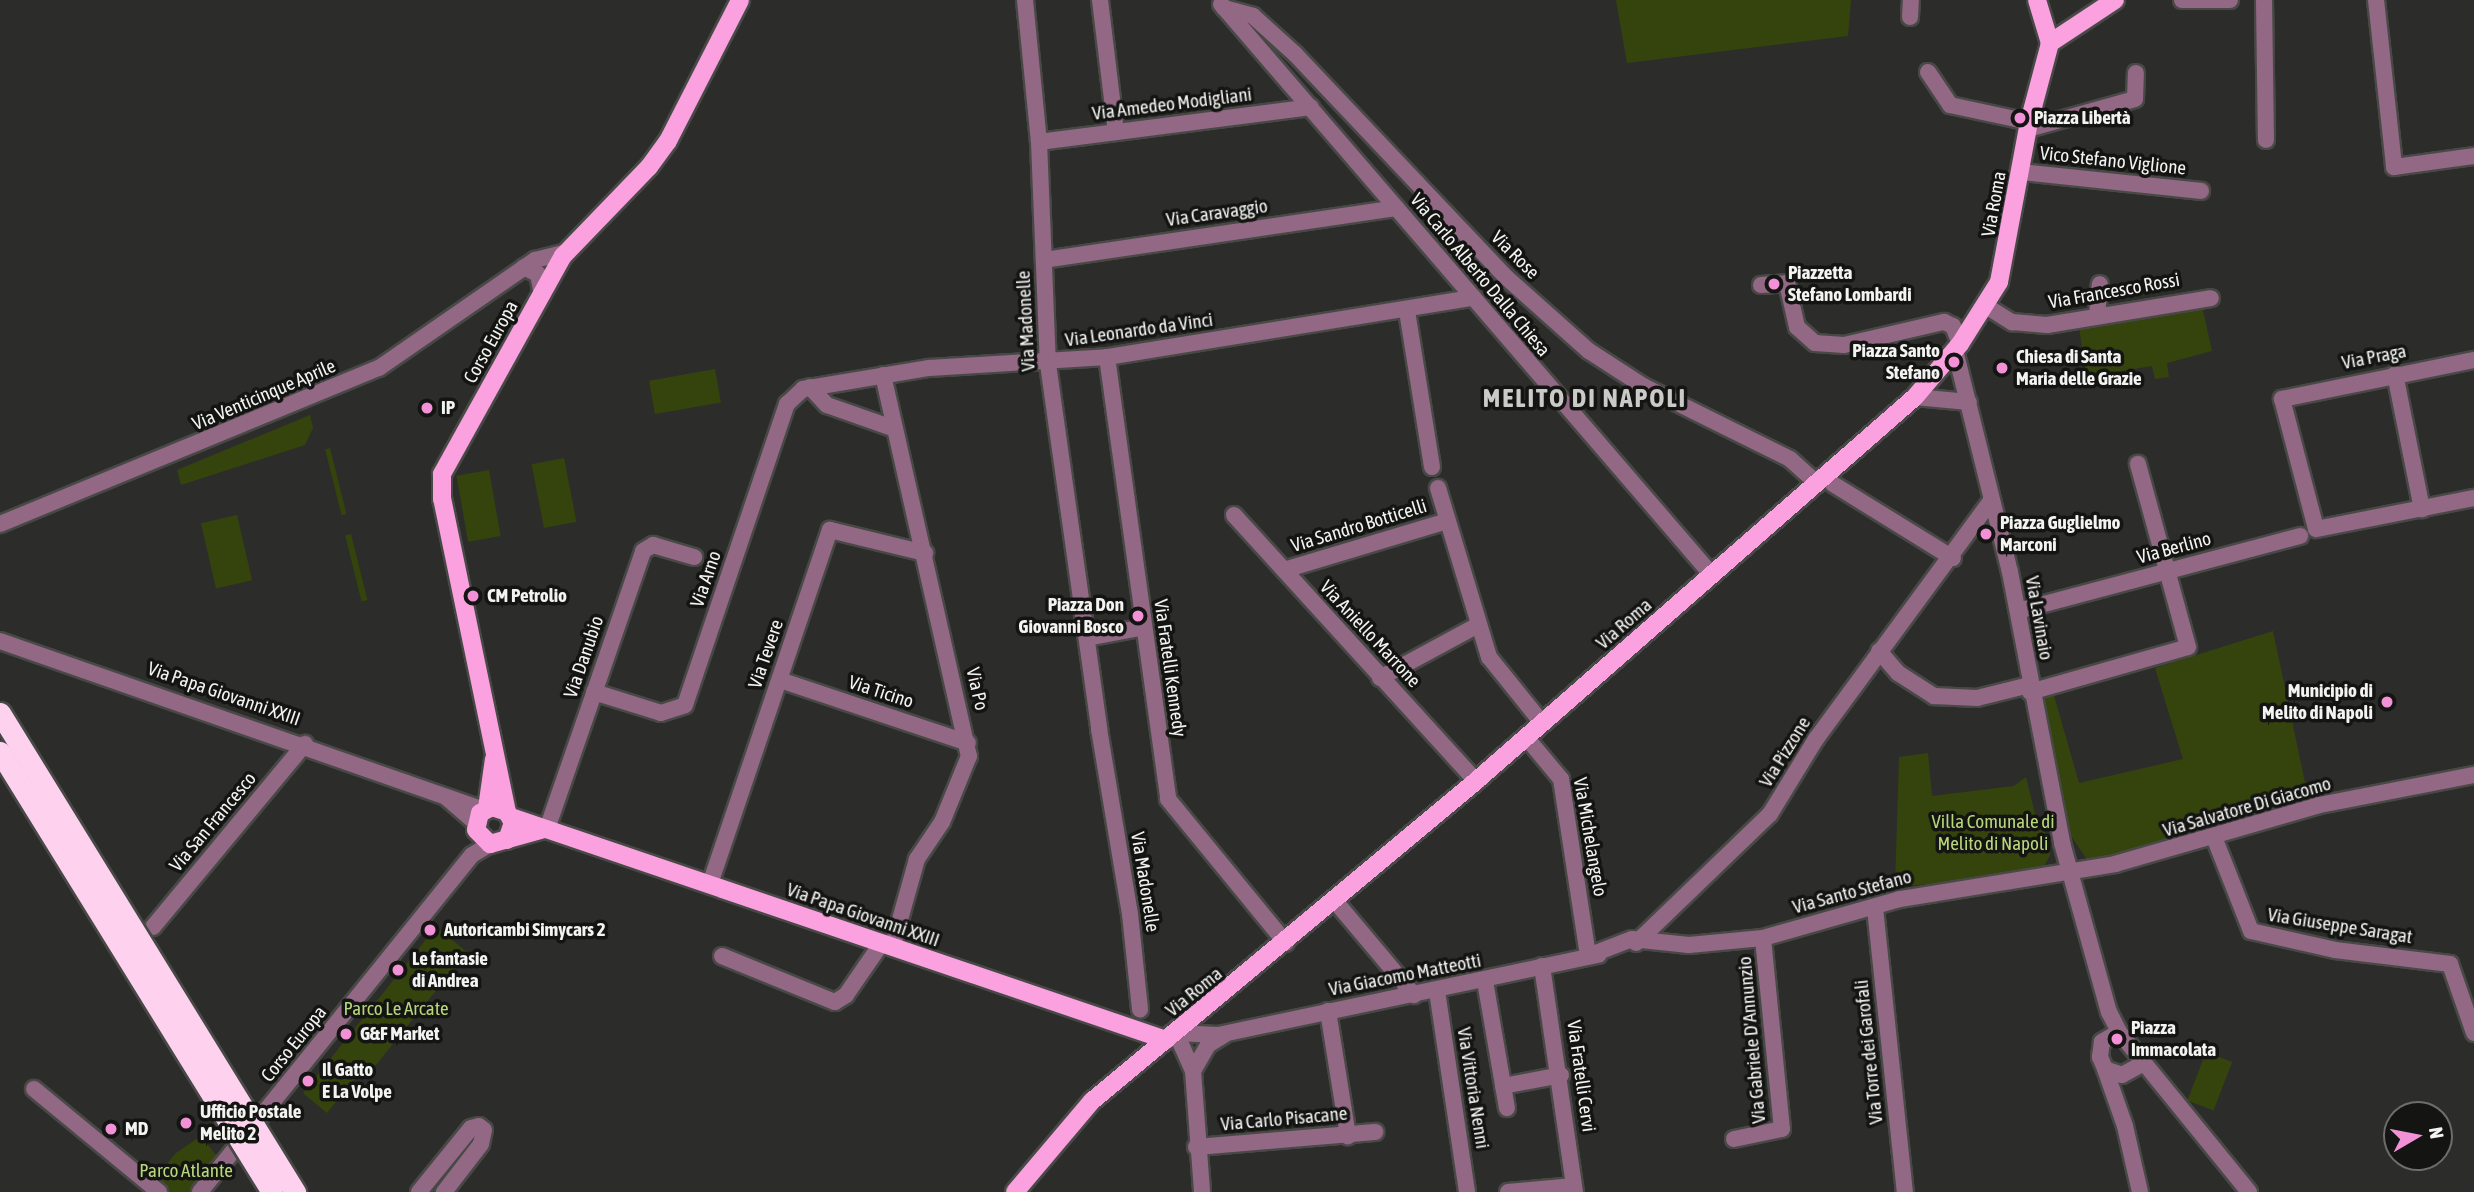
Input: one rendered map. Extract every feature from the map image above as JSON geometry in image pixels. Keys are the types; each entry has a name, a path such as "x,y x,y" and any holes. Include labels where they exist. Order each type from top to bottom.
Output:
{"highway":[{"path":"0,713 295,1192"},
{"path":"0,752 272,1192"}],"main road":[{"name":"Corso Europa","path":"509,814 494,754 442,499 442,474 542,294 556,258 663,149 696,93 740,0"},
{"path":"2037,0 2050,43 2115,0"},
{"name":"Via Roma","path":"1015,1192 1092,1101 1286,943 1712,575 1825,483 1915,397 1957,347 1986,306 2003,270 2029,126 2050,43"},
{"name":"Corso Europa","path":"481,817 494,754"},
{"path":"499,842 513,829 509,814"},
{"name":"Via Papa Giovanni XXIII","path":"481,817 509,814 887,946 1171,1037"},
{"path":"481,817 499,842"},
{"path":"499,842 547,829"}],"street":[{"name":"Via Madonelle","path":"1025,0 1039,142 1048,363 1130,914 1140,1009"},
{"path":"1100,0 1116,132"},
{"path":"1910,18 1911,0"},
{"path":"2182,0 2230,0"},
{"path":"2264,0 2266,140"},
{"path":"2376,0 2394,167 2474,156"},
{"name":"Via Carlo Alberto Dalla Chiesa","path":"1221,4 1712,575"},
{"name":"Via Rose","path":"1221,4 1253,16 1295,54 1507,278 1589,351 1643,386 1790,459 1948,565"},
{"path":"1928,72 1950,105 2029,126 2055,125 2136,99 2136,73"},
{"name":"Via Amedeo Modigliani","path":"1039,142 1311,107"},
{"name":"Vico Stefano Viglione","path":"2021,172 2201,191"},
{"name":"Via Caravaggio","path":"1044,260 1396,208"},
{"path":"523,267 556,258"},
{"path":"523,267 538,274 542,294"},
{"name":"Via Venticinque Aprile","path":"0,524 379,368 523,267"},
{"path":"1761,285 1787,283 1797,327 1815,343 1857,343 1944,322 1953,326 1969,402 1915,397"},
{"path":"2097,316 2100,284"},
{"name":"Via Leonardo da Vinci","path":"810,387 975,364 1048,363 1107,357 1407,311 1473,298"},
{"name":"Via Francesco Rossi","path":"1986,306 2000,317 2026,324 2211,298"},
{"path":"1407,311 1432,467"},
{"name":"Via Fratelli Kennedy","path":"1107,357 1170,804 1286,943"},
{"name":"Via Praga","path":"2422,509 2316,529 2282,397 2474,360"},
{"path":"2395,374 2422,509 2474,498"},
{"name":"Via Po","path":"722,956 835,1002 846,995 887,946 917,859 938,830 967,769 968,743 883,375"},
{"path":"810,387 827,405 895,429"},
{"name":"Via Arno","path":"594,692 661,713 685,705 787,404 798,392 810,387"},
{"name":"Via Lavinaio","path":"1969,402 2018,611 2029,689 2062,843 2073,872 2111,1036"},
{"path":"1879,651 1898,673 1934,696 1978,698 2029,689 2188,647 2138,464"},
{"path":"1438,488 1489,657 1542,723"},
{"path":"1948,565 1991,501"},
{"name":"Via Aniello Marrone","path":"1234,515 1380,678 1413,708 1476,781"},
{"name":"Via Sandro Botticelli","path":"1283,570 1447,522"},
{"name":"Via Tevere","path":"710,884 830,530 835,528 925,553"},
{"name":"Via Berlino","path":"2018,611 2300,536"},
{"name":"Via Danubio","path":"547,829 645,548 658,546 694,558"},
{"name":"Via Pizzone","path":"1643,938 1770,814 1879,651 1948,565"},
{"path":"1380,678 1478,625"},
{"path":"1087,638 1144,627"},
{"name":"Via Papa Giovanni XXIII","path":"0,641 433,789 481,817"},
{"name":"Via Ticino","path":"780,680 968,743"},
{"name":"Via Michelangelo","path":"1526,737 1561,779 1588,956"},
{"name":"Via San Francesco","path":"153,927 305,744"},
{"name":"Via Salvatore Di Giacomo","path":"2073,872 2214,838 2319,805 2474,775"},
{"name":"Corso Europa","path":"472,855 481,817"},
{"name":"Via Giuseppe Saragat","path":"2214,838 2255,934 2335,950 2444,961 2458,976 2468,993 2474,1034"},
{"name":"Corso Europa","path":"200,1192 472,855 499,842"},
{"path":"2047,878 2062,843"},
{"name":"Via Santo Stefano","path":"1643,938 1689,946 1763,938 1913,896 2073,872"},
{"path":"1335,901 1413,995"},
{"name":"Via Torre dei Garofali","path":"1875,908 1905,1192"},
{"name":"Via Giacomo Matteotti","path":"1171,1037 1200,1037 1229,1032 1485,981 1588,956 1643,938"},
{"name":"Via Gabriele D'Annunzio","path":"1734,1139 1781,1132 1783,1127 1763,938"},
{"name":"Via Fratelli Cervi","path":"1542,966 1561,1075 1575,1189"},
{"path":"1485,981 1507,1108"},
{"name":"Via Vittoria Nenni","path":"1437,991 1467,1192"},
{"path":"1328,1011 1348,1136"},
{"path":"1195,1019 1200,1037"},
{"name":"Via Giacomo Matteotti","path":"1193,1071 1208,1045 1229,1032"},
{"path":"2140,1192 2110,1076 2100,1057 2111,1036 2139,1062 2249,1192"},
{"path":"1171,1037 1193,1071 1196,1147 1202,1192"},
{"path":"2110,1076 2139,1062"},
{"path":"1503,1086 1561,1075"},
{"path":"34,1089 159,1192"},
{"path":"419,1192 471,1128 479,1126 484,1130 481,1144 444,1192"},
{"name":"Via Carlo Pisacane","path":"1196,1147 1375,1132"},
{"path":"1508,1192 1575,1189"}],"green space":[{"path":"1616,0 1851,0 1848,36 1627,63"},
{"path":"2202,306 2212,351 2167,363 2169,377 2155,379 2152,366 2086,377 2079,326"},
{"path":"715,369 721,402 655,414 649,381"},
{"path":"310,415 313,428 305,445 181,485 177,470"},
{"path":"330,448 346,514 342,515 325,449"},
{"path":"564,458 576,522 544,528 532,464"},
{"path":"489,470 501,536 468,542 457,476"},
{"path":"237,515 252,580 216,589 201,523"},
{"path":"351,534 367,600 362,601 345,535"},
{"path":"2273,631 2307,792 2194,838 2090,864 2063,824 2035,695 2053,692 2079,783 2183,759 2155,668"},
{"name":"Villa Comunale di Melito di Napoli","path":"1928,753 1932,796 2014,786 2026,777 2037,822 2051,840 2050,855 2040,874 1895,887 1899,757"},
{"name":"Parco Le Arcate","path":"436,927 467,952 367,1076 361,1071 327,1113 303,1093"},
{"path":"2206,1052 2232,1062 2214,1111 2187,1101"},
{"name":"Parco Atlante","path":"201,1136 220,1160 194,1192 165,1192 152,1181 176,1153"}],"place":[{"name":"Piazza Libertà","path":"2020,118"},
{"name":"Piazzetta Stefano Lombardi","path":"1774,284"},
{"name":"Piazza Santo Stefano","path":"1954,362"},
{"name":"Chiesa di Santa Maria delle Grazie","path":"2002,368"},
{"name":"IP","path":"427,408"},
{"name":"Piazza Guglielmo Marconi","path":"1986,534"},
{"name":"CM Petrolio","path":"473,596"},
{"name":"Piazza Don Giovanni Bosco","path":"1138,616"},
{"name":"Municipio di Melito di Napoli","path":"2387,702"},
{"name":"Autoricambi Simycars 2","path":"430,930"},
{"name":"Le fantasie di Andrea","path":"398,970"},
{"name":"G&F Market","path":"346,1034"},
{"name":"Piazza Immacolata","path":"2117,1039"},
{"name":"Il Gatto E La Volpe","path":"308,1081"},
{"name":"Ufficio Postale Melito 2","path":"186,1123"},
{"name":"MD","path":"111,1129"}],"district":[{"name":"MELITO DI NAPOLI","path":"1585,399"}]}
